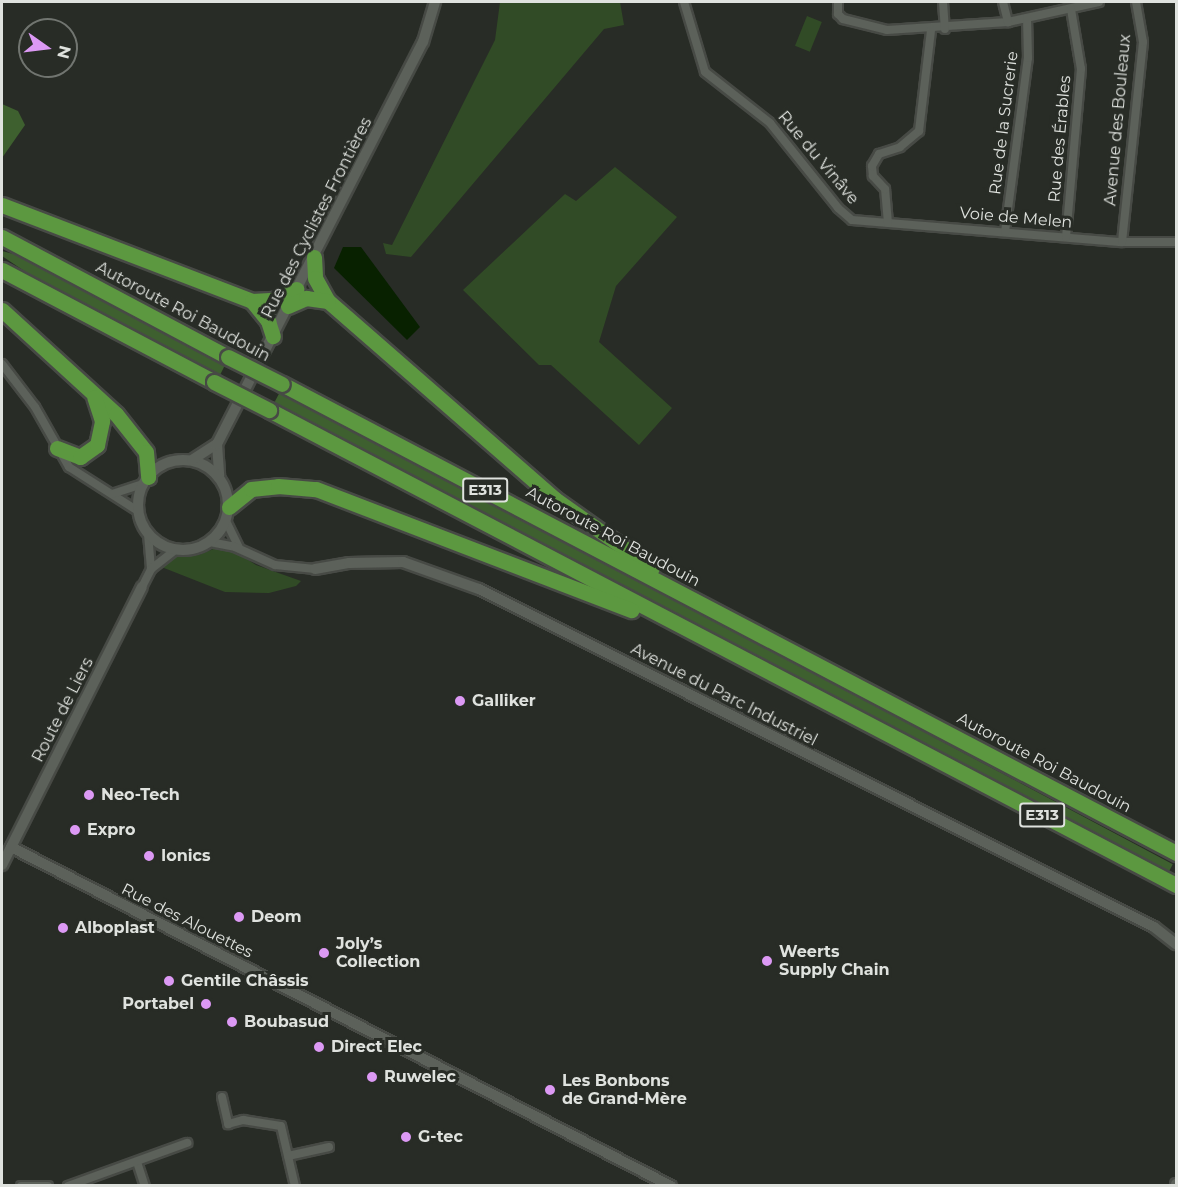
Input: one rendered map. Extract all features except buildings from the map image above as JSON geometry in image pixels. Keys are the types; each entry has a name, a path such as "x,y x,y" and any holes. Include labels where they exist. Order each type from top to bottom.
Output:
{"highway":[{"path":"2,205 252,301 274,300 297,289"},
{"name":"Autoroute Roi Baudouin","path":"2,237 1176,853"},
{"path":"314,257 315,278 327,301 555,499 687,596"},
{"name":"E313","path":"2,270 1176,885"},
{"path":"288,306 306,298 327,301"},
{"path":"252,301 268,321 273,336"},
{"path":"2,310 92,392 143,448 149,460 146,480"},
{"path":"57,448 80,457 98,445 102,421 92,392"},
{"path":"227,514 251,489 278,486 316,489 644,615 666,618"}],"street":[{"name":"Rue des Cyclistes Frontières","path":"192,460 217,444 423,42 435,2"},
{"name":"Rue du Vinâve","path":"684,2 705,72 770,123 838,208 852,220"},
{"path":"838,2 840,17 887,30 931,30 1008,22 1099,2"},
{"path":"943,2 945,29"},
{"path":"1003,2 1008,22"},
{"name":"Avenue des Bouleaux","path":"1122,242 1143,42 1136,2"},
{"name":"Rue des Érables","path":"1066,237 1081,69 1071,9"},
{"name":"Rue de la Sucrerie","path":"1005,232 1028,58 1027,18"},
{"path":"888,223 885,189 873,176 872,166 879,154 900,147 919,130 931,30"},
{"name":"Voie de Melen","path":"852,220 1122,242 1176,242"},
{"path":"2,364 35,407 57,448 75,473 138,511 148,534 151,569"},
{"path":"217,444 219,477 227,514 239,548"},
{"path":"112,494 146,480 167,462 192,460 219,477"},
{"path":"138,511 146,480"},
{"path":"148,534 175,550 199,548 210,542 227,514"},
{"name":"Avenue du Parc Industriel","path":"210,542 239,548 274,565 315,569 358,562 403,562 479,589 1154,927 1176,944"},
{"name":"Route de Liers","path":"2,864 151,569 175,550"},
{"name":"Rue des Alouettes","path":"11,847 671,1185"},
{"path":"222,1097 228,1124 243,1120 281,1126 295,1185"},
{"path":"68,1185 186,1143"},
{"path":"288,1156 329,1147"},
{"path":"137,1162 145,1185"},
{"path":"21,1185 48,1185"}],"shaded area":[{"path":"500,2 620,2 624,25 604,29 411,257 386,254 383,243 392,245 495,40"},
{"path":"807,16 822,22 810,52 795,46"},
{"path":"2,104 18,111 25,125 2,158"},
{"path":"615,167 677,217 616,286 599,342 672,408 639,445 551,365 539,365 463,290 565,194 576,201"},
{"path":"343,247 361,247 420,327 407,340 334,268"},
{"path":"2,251 25,257 227,361 219,377 45,285 2,256"},
{"path":"281,390 1173,864 1165,879 273,405"},
{"path":"218,547 231,549 256,565 301,581 296,586 269,593 225,592 159,566 170,556 199,555"}],"place":[{"name":"Galliker","path":"460,701"},
{"name":"Neo-Tech","path":"89,795"},
{"name":"Expro","path":"75,830"},
{"name":"Ionics","path":"149,856"},
{"name":"Deom","path":"239,917"},
{"name":"Alboplast","path":"63,928"},
{"name":"Joly’s Collection","path":"324,953"},
{"name":"Weerts Supply Chain","path":"767,961"},
{"name":"Gentile Châssis","path":"169,981"},
{"name":"Portabel","path":"206,1004"},
{"name":"Boubasud","path":"232,1022"},
{"name":"Direct Elec","path":"319,1047"},
{"name":"Ruwelec","path":"372,1077"},
{"name":"Les Bonbons de Grand-Mère","path":"550,1090"},
{"name":"G-tec","path":"406,1137"}]}
